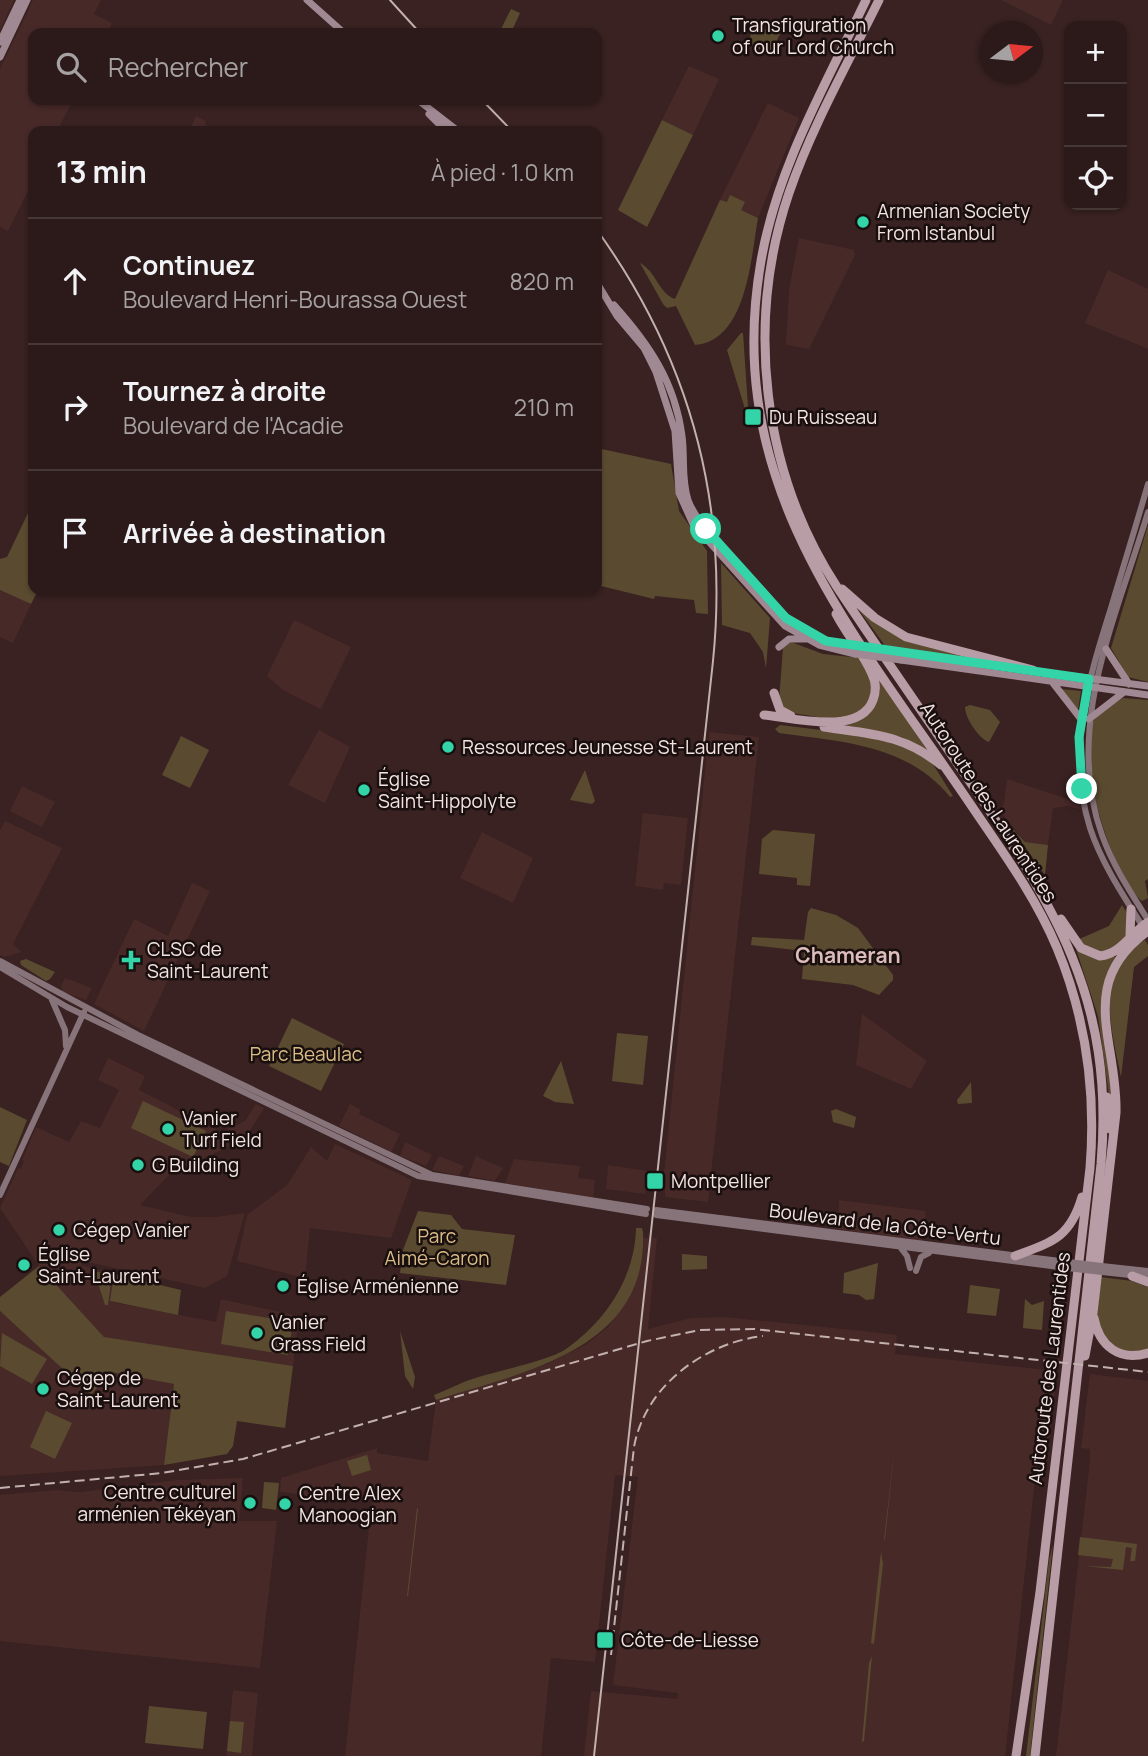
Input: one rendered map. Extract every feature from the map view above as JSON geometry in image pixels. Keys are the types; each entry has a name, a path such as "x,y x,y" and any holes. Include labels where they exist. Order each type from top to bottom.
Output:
{"highway":[{"name":"Autoroute des Laurentides","path":"866,0 785,174 765,239 755,302 755,379 765,441 785,510 813,569 1028,889 1066,970 1080,1018 1089,1069 1092,1122 1089,1175 1031,1662 1016,1756"},
{"name":"Autoroute des Laurentides","path":"879,0 791,188 774,249 765,311 767,390 779,456 799,513 833,581 1036,881 1056,916 1076,963 1097,1045 1103,1097 1103,1146 1035,1756"},
{"path":"813,569 845,631 871,671 875,690 868,710 854,720 835,723 764,717 901,739 925,751 949,771"},
{"path":"833,581 867,612 902,635 935,646 1033,670"},
{"path":"774,694 782,712 803,719"},
{"path":"1036,881 1079,945 1087,952 1100,956 1112,954 1130,935 1147,928"},
{"path":"1130,935 1131,909"},
{"path":"1078,1377 1093,1313 1116,1085 1104,1012 1105,989 1120,958 1147,928"},
{"path":"1097,1045 1110,1109 1111,1155"},
{"path":"1015,1256 1045,1246 1063,1233 1077,1213 1089,1175"},
{"path":"1132,1276 1148,1282"},
{"path":"1093,1313 1100,1337 1111,1350 1129,1356 1148,1353"},
{"path":"1022,1756 1031,1662"}],"main road":[{"path":"0,42 20,0"},
{"path":"0,57 27,0"},
{"path":"307,0 338,28"},
{"path":"423,105 441,126"},
{"path":"424,105 452,126"},
{"path":"602,290 617,316 644,348 656,372 676,431 677,486 687,514 776,617 807,639 833,650 899,657 1054,683 1148,686"},
{"path":"602,290 645,339 660,368 680,427 684,486 697,518 786,618 816,637 852,650"},
{"path":"1147,928 1131,909 1104,862 1084,802 1079,758 1092,683 1148,484"},
{"path":"1092,683 1106,649 1148,512"},
{"path":"779,647 789,639 807,639"},
{"path":"1106,649 1129,684"},
{"path":"899,657 1033,670 1124,692 1148,695"},
{"path":"1054,683 1085,719 1090,790 1097,820 1111,859 1147,928"},
{"path":"1085,719 1124,692"},
{"path":"1104,862 1111,859"},
{"path":"0,961 84,1011"},
{"path":"0,967 51,997 432,1175 646,1211"},
{"path":"51,997 65,1030 65,1051"},
{"path":"0,1195 84,1011"},
{"name":"Boulevard de la Côte-Vertu","path":"656,1212 1015,1256 1067,1265 931,1252 656,1212"},
{"path":"900,1247 913,1269 921,1258 931,1252"},
{"path":"1067,1265 1148,1271"},
{"path":"1102,1269 1148,1277"}],"shaded area":[{"path":"0,0 14,0 0,30"},
{"path":"33,0 101,0 94,14 112,23 110,28 28,28 28,105 70,105 60,126 28,126 28,191 8,231 0,227 0,69"},
{"path":"1001,0 1063,0 1051,25"},
{"path":"689,66 719,79 693,135 662,120"},
{"path":"768,103 799,118 758,218 720,200"},
{"path":"196,116 206,121 205,125 208,126 191,126"},
{"path":"799,238 854,250 855,255 809,349 786,345 789,290"},
{"path":"1108,270 1148,289 1148,349 1085,323"},
{"path":"0,590 31,604 13,643 0,637"},
{"path":"294,620 351,647 321,709 283,690 267,676"},
{"path":"319,730 350,747 325,803 288,785"},
{"path":"709,732 759,737 708,1202 665,1197 664,1174"},
{"path":"1007,779 1080,803 1082,810 1068,806 1053,808 1048,845 1025,842 999,810 1004,804"},
{"path":"22,786 55,802 42,827 10,811"},
{"path":"643,813 688,818 681,885 664,883 663,890 635,886"},
{"path":"5,821 62,848 13,944 21,952 5,957 0,955 0,830"},
{"path":"482,832 533,858 513,903 460,878"},
{"path":"192,883 210,891 144,1031 94,1004 134,919 168,936"},
{"path":"65,978 92,988 86,1000 63,992 61,986"},
{"path":"862,1014 927,1061 911,1089 856,1065"},
{"name":"Cégep Vanier","path":"108,1058 145,1076 139,1090 221,1132 245,1121 256,1104 264,1108 245,1139 170,1174 140,1205 191,1217 245,1213 227,1276 205,1288 83,1261 81,1265 114,1274 111,1302 216,1322 221,1299 299,1316 293,1366 104,1337 39,1266 0,1208 18,1168 21,1169 36,1127 69,1142 81,1121 100,1128 119,1090 98,1080"},
{"path":"350,1104 361,1110 359,1114 400,1134 391,1152 339,1126"},
{"path":"405,1142 432,1155 426,1166 400,1156"},
{"path":"335,1144 412,1180 391,1238 310,1228 305,1278 237,1261 247,1215 287,1185 311,1147 327,1161"},
{"path":"439,1156 464,1166 459,1176 432,1170"},
{"path":"476,1156 503,1168 495,1181 468,1176"},
{"path":"514,1159 580,1166 578,1178 595,1180 593,1198 505,1183"},
{"path":"608,1165 648,1171 645,1194 606,1189"},
{"path":"839,1200 926,1211 922,1241 838,1229"},
{"path":"643,1238 657,1238 648,1329 691,1318 725,1317 863,1331 897,1335 895,1354 1057,1371 1047,1455 1046,1459 1037,1461 1005,1756 584,1756 591,1691 677,1699 678,1693 613,1685 638,1477 615,1475 595,1662 551,1658 541,1756 345,1756 372,1499 332,1495 304,1503 305,1495 280,1492 281,1478 377,1448 377,1453 428,1461 436,1400 547,1364 587,1344 609,1326 625,1302 640,1267"},
{"name":"Cégep de Saint-Laurent","path":"0,1311 91,1394 110,1372 174,1384 164,1465 0,1476"},
{"path":"1090,1374 1148,1381 1148,1756 1056,1756 1090,1461 1090,1449 1081,1448"},
{"path":"243,1478 239,1521 277,1521 260,1668 0,1641 0,1495 56,1490 80,1492 178,1480"},
{"path":"233,1690 258,1693 252,1755 256,1756 226,1756"}],"green space":[{"path":"511,9 520,13 513,28 502,28"},
{"path":"755,26 780,34 770,54 747,43"},
{"path":"662,120 693,135 647,227 618,210"},
{"path":"730,195 745,202 741,210 758,218 749,274 736,313 726,329 712,340 695,345 676,306 667,308 663,304 640,263 665,292 675,299 720,200 727,202"},
{"path":"743,333 749,422 727,350"},
{"path":"602,449 671,464 679,511 707,551 708,614 696,613 694,600 655,596 654,599 602,586"},
{"path":"28,513 28,595 36,595 31,604 0,590 0,559 7,557"},
{"path":"1148,525 1148,682 1128,677 1111,648"},
{"path":"721,563 770,618 766,668 763,652 750,633 722,625"},
{"path":"859,610 885,627 1003,665 886,647"},
{"path":"791,642 823,654 860,658 871,684 870,696 863,711 837,720 792,713 784,709 779,701 783,648"},
{"path":"879,678 928,751 902,737 840,725 851,723 864,715"},
{"path":"1061,689 1081,691 1078,710"},
{"path":"1123,698 1148,700 1148,879 1145,881 1148,898 1142,901 1119,868 1109,843 1093,788 1089,762 1089,739 1095,718"},
{"path":"970,705 990,710 1000,722 989,742 977,733 970,722 965,707"},
{"path":"780,725 879,737 929,758 953,796 950,797 933,779 914,766 894,756 849,743 779,733 775,729"},
{"path":"181,736 209,750 190,788 162,775"},
{"path":"585,770 595,801 592,804 570,800"},
{"path":"1010,826 1025,842 1048,845 1045,875"},
{"path":"773,830 815,834 810,886 797,885 797,878 759,874 762,839"},
{"path":"1122,905 1127,913 1126,937 1108,952 1092,952 1077,940 1109,926"},
{"path":"811,908 836,915 858,928 893,975 893,980 879,995 853,985 802,979 804,951 751,945 752,937 804,940"},
{"path":"1145,940 1148,956 1134,967 1121,1077 1111,1021 1112,984 1118,967 1128,952"},
{"path":"1074,943 1083,952 1116,957 1104,994 1113,1064 1112,1117 1098,1016"},
{"path":"26,959 55,972 46,981 21,965 20,961"},
{"name":"Parc Beaulac","path":"292,1018 344,1044 321,1091 269,1066"},
{"path":"617,1033 648,1036 643,1085 612,1081"},
{"path":"561,1061 574,1104 555,1102 543,1096"},
{"path":"971,1082 972,1103 958,1104 957,1100"},
{"name":"Vanier Turf Field","path":"143,1101 206,1131 193,1157 131,1128"},
{"path":"0,1107 27,1120 9,1166 0,1162"},
{"path":"836,1109 856,1117 854,1128 833,1122 831,1111"},
{"name":"Parc Aimé-Caron","path":"418,1211 451,1215 462,1229 515,1235 506,1285 400,1273 403,1250"},
{"path":"636,1228 642,1228 643,1232 639,1272 625,1305 602,1330 574,1350 541,1366 436,1400 434,1395 475,1378 557,1354 580,1338 594,1325 616,1296 630,1264"},
{"path":"682,1254 707,1256 707,1269 682,1270"},
{"path":"878,1263 874,1299 866,1300 859,1295 843,1293 844,1273"},
{"path":"39,1266 104,1337 293,1366 285,1428 237,1421 233,1446 227,1454 164,1465 174,1384 110,1372 91,1395 0,1311 0,1297"},
{"path":"94,1271 112,1275 108,1305 105,1305"},
{"path":"114,1274 181,1290 178,1315 110,1301"},
{"path":"1100,1277 1132,1281 1148,1287 1148,1351 1129,1354 1103,1339 1097,1317"},
{"path":"970,1285 1000,1289 996,1316 967,1313"},
{"path":"1025,1299 1032,1305 1044,1301 1042,1330 1023,1328"},
{"name":"Vanier Grass Field","path":"226,1311 293,1322 288,1355 221,1344"},
{"path":"400,1331 415,1377 413,1389 405,1376"},
{"path":"2,1333 47,1359 32,1384 0,1366"},
{"path":"46,1411 72,1423 55,1459 30,1447"},
{"path":"895,1445 885,1539 884,1540"},
{"path":"367,1455 371,1470 352,1476 347,1461"},
{"path":"264,1482 279,1483 276,1510 262,1508"},
{"path":"417,1508 418,1509 407,1596"},
{"path":"1080,1537 1137,1544 1135,1561 1130,1561 1132,1548 1126,1547 1123,1570 1084,1566 1111,1567 1113,1559 1078,1555"},
{"path":"1053,1544 1030,1756 1026,1756 1049,1560"},
{"path":"881,1552 883,1564 874,1644 871,1643"},
{"path":"872,1656 864,1741 862,1742 869,1663"},
{"path":"149,1706 207,1712 203,1749 145,1743"},
{"path":"230,1721 244,1722 241,1753 227,1751"}],"tram line":[{"path":"390,0 415,28"},
{"path":"487,105 507,126"},
{"path":"594,1756 713,661 716,602 715,545 708,489 696,435 679,381 657,330 602,238"}],"railway":[{"path":"0,1488 162,1473 243,1459 647,1341 700,1330 754,1329 1148,1372"},
{"path":"611,1655 634,1447 640,1425 650,1405 680,1371 720,1348 763,1336"}],"place":[{"name":"Transfiguration of our Lord Church","path":"718,36"},
{"name":"Armenian Society From Istanbul","path":"863,222"},
{"name":"Du Ruisseau","path":"753,417"},
{"name":"Ressources Jeunesse St-Laurent","path":"448,747"},
{"name":"Église Saint-Hippolyte","path":"364,790"},
{"name":"CLSC de Saint-Laurent","path":"131,960"},
{"name":"Vanier Turf Field","path":"168,1129"},
{"name":"G Building","path":"138,1165"},
{"name":"Montpellier","path":"655,1181"},
{"name":"Cégep Vanier","path":"59,1230"},
{"name":"Église Saint-Laurent","path":"24,1265"},
{"name":"Église Arménienne","path":"283,1286"},
{"name":"Vanier Grass Field","path":"257,1333"},
{"name":"Cégep de Saint-Laurent","path":"43,1389"},
{"name":"Centre culturel arménien Tékéyan","path":"250,1503"},
{"name":"Centre Alex Manoogian","path":"285,1504"},
{"name":"Côte-de-Liesse","path":"605,1640"}],"district":[{"name":"Chameran","path":"848,956"}],"route":[{"path":"706,529 786,618 806,632 826,641 843,646 1089,679 1079,737 1082,789"}]}
